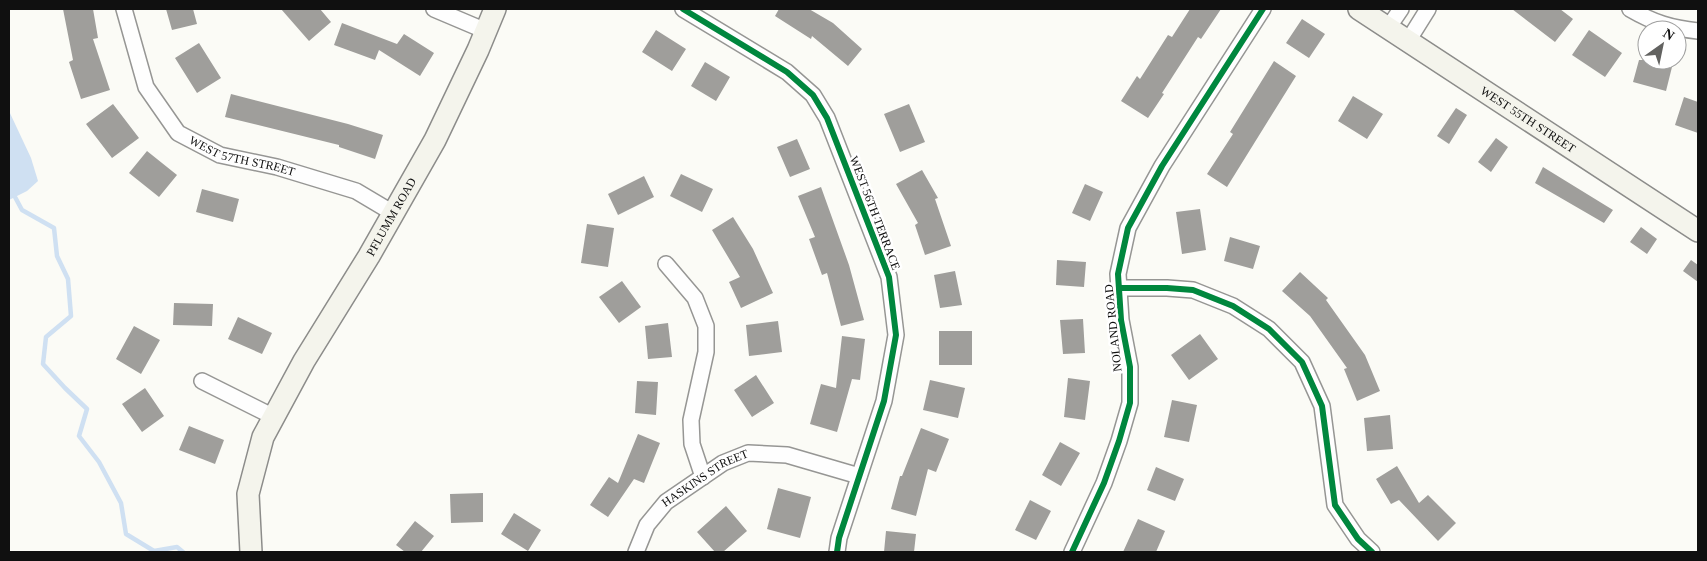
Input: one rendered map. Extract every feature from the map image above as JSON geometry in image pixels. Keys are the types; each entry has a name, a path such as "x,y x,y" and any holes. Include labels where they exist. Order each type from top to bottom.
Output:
{"main road":[{"name":"PFLUMM ROAD","path":"251,552 248,494 263,438 304,361 393,214 435,140 495,9"},
{"name":"WEST 55TH STREET","path":"1359,9 1698,231"}],"street":[{"path":"434,9 486,31"},
{"name":"WEST 56TH TERRACE","path":"683,9 787,72 813,95 827,118 888,277 896,335 884,401 839,538 838,552"},
{"name":"NOLAND ROAD","path":"1072,552 1104,483 1130,403 1130,367 1121,320 1118,274 1128,228 1162,166 1263,9"},
{"path":"1388,28 1400,9"},
{"path":"1408,41 1428,9"},
{"path":"1630,9 1647,19 1668,27 1698,31"},
{"name":"WEST 57TH STREET","path":"126,16 146,87 178,133 220,155 277,167 356,191 393,214"},
{"path":"666,264 696,298 706,326 706,352 691,420 692,444 703,477"},
{"path":"1119,288 1193,290 1232,306 1269,330 1302,362 1322,406 1335,505 1358,539 1372,552"},
{"path":"202,381 274,417"},
{"name":"HASKINS STREET","path":"636,552 647,525 666,502 723,463 748,453 786,455 859,476"}],"water":[{"path":"9,111 31,158 38,181 27,191 9,200"}],"building":[{"path":"63,9 93,9 98,38 93,39 110,90 81,99 69,62 73,60"},
{"path":"166,9 193,9 197,24 172,30"},
{"path":"281,9 320,9 331,22 309,41"},
{"path":"779,9 809,9 833,23 862,49 848,66 812,36 811,39 775,16"},
{"path":"1190,9 1221,9 1201,39 1198,37 1148,118 1121,101 1137,76 1140,79 1168,35 1172,37"},
{"path":"1512,9 1560,9 1573,19 1555,42"},
{"path":"1302,19 1325,34 1309,58 1286,43"},
{"path":"342,23 397,44 404,34 434,53 420,76 379,50 375,60 334,45"},
{"path":"656,30 686,49 672,71 642,52"},
{"path":"1589,30 1622,53 1605,77 1572,55"},
{"path":"199,43 221,78 197,93 175,58"},
{"path":"1274,61 1296,76 1227,187 1207,174 1233,134 1230,132"},
{"path":"705,62 730,77 716,101 691,86"},
{"path":"1637,67 1637,70 1671,70 1666,91 1633,82"},
{"path":"231,94 348,124 383,135 375,159 339,147 339,145 225,117"},
{"path":"1353,96 1383,114 1367,139 1338,121"},
{"path":"1684,97 1698,102 1698,133 1675,125"},
{"path":"113,104 139,138 112,158 86,124"},
{"path":"909,104 925,142 900,152 884,114"},
{"path":"1456,108 1467,115 1449,144 1437,136"},
{"path":"1496,138 1508,147 1491,172 1478,162"},
{"path":"797,139 810,169 790,177 777,147"},
{"path":"147,151 177,175 159,197 129,173"},
{"path":"1543,167 1613,210 1604,223 1535,183"},
{"path":"922,170 938,198 935,199 951,246 925,255 915,225 918,223 896,184"},
{"path":"681,174 713,189 702,212 670,196"},
{"path":"644,176 654,197 618,215 608,194"},
{"path":"1085,184 1103,192 1090,221 1072,213"},
{"path":"821,187 849,265 864,320 841,326 827,273 822,275 809,239 815,237 798,196"},
{"path":"202,189 239,199 233,222 196,212"},
{"path":"1200,209 1206,250 1182,254 1176,212"},
{"path":"733,217 753,249 773,293 741,308 729,282 740,277 712,230"},
{"path":"587,224 614,228 608,267 581,263"},
{"path":"1641,227 1657,239 1647,254 1630,242"},
{"path":"1230,237 1260,246 1253,269 1224,261"},
{"path":"1057,260 1086,262 1084,287 1056,285"},
{"path":"1691,260 1698,265 1698,282 1683,271"},
{"path":"955,271 962,305 940,308 934,275"},
{"path":"1300,272 1328,298 1326,300 1365,355 1380,391 1357,401 1344,369 1347,368 1310,316 1282,291"},
{"path":"622,281 641,307 619,323 599,297"},
{"path":"174,303 213,304 212,326 173,325"},
{"path":"238,317 272,333 262,354 228,339"},
{"path":"1083,319 1085,353 1063,354 1060,320"},
{"path":"778,321 782,352 749,356 746,325"},
{"path":"668,323 672,357 648,359 645,326"},
{"path":"134,326 160,340 141,374 116,359"},
{"path":"939,331 972,331 972,365 939,365"},
{"path":"1200,334 1218,359 1189,380 1171,355"},
{"path":"842,336 865,339 860,380 852,379 837,432 810,424 821,384 836,388"},
{"path":"756,375 774,403 752,417 734,390"},
{"path":"1068,378 1090,381 1085,420 1064,417"},
{"path":"930,380 965,388 958,418 923,410"},
{"path":"637,381 658,382 656,415 635,413"},
{"path":"145,388 164,416 142,432 122,404"},
{"path":"1172,400 1197,405 1189,442 1164,437"},
{"path":"1390,415 1393,449 1367,451 1364,418"},
{"path":"189,426 224,440 215,464 179,450"},
{"path":"921,428 949,439 936,472 928,469 916,516 891,509 900,476 902,476"},
{"path":"638,434 660,443 644,483 634,479 608,517 590,505 609,477 618,483"},
{"path":"1060,442 1080,453 1061,486 1042,475"},
{"path":"1397,466 1419,503 1428,495 1456,523 1438,541 1399,500 1391,504 1376,479"},
{"path":"1156,467 1184,479 1175,501 1147,490"},
{"path":"778,488 811,497 800,538 767,529"},
{"path":"483,493 483,522 451,523 450,494"},
{"path":"1030,500 1051,511 1036,540 1015,530"},
{"path":"726,506 747,531 723,552 715,552 697,532"},
{"path":"514,513 541,530 528,551 501,534"},
{"path":"1138,519 1165,531 1156,552 1123,552"},
{"path":"415,521 434,536 421,552 405,552 396,545"},
{"path":"886,531 916,534 914,552 884,552"}],"waterway":[{"path":"15,197 22,210 54,228 57,256 68,279 71,316 46,337 43,364 87,409 79,436 99,462 121,503 126,534 154,551 177,547 183,552"}],"cycle path":[{"path":"683,9 787,72 813,95 827,118 889,277 896,335 884,401 839,538 837,552"},
{"path":"1072,552 1104,483 1130,403 1130,367 1121,320 1118,274 1128,228 1162,166 1263,9"},
{"path":"1119,288 1193,290 1233,306 1269,329 1302,362 1322,406 1335,505 1358,539 1372,552"}]}
